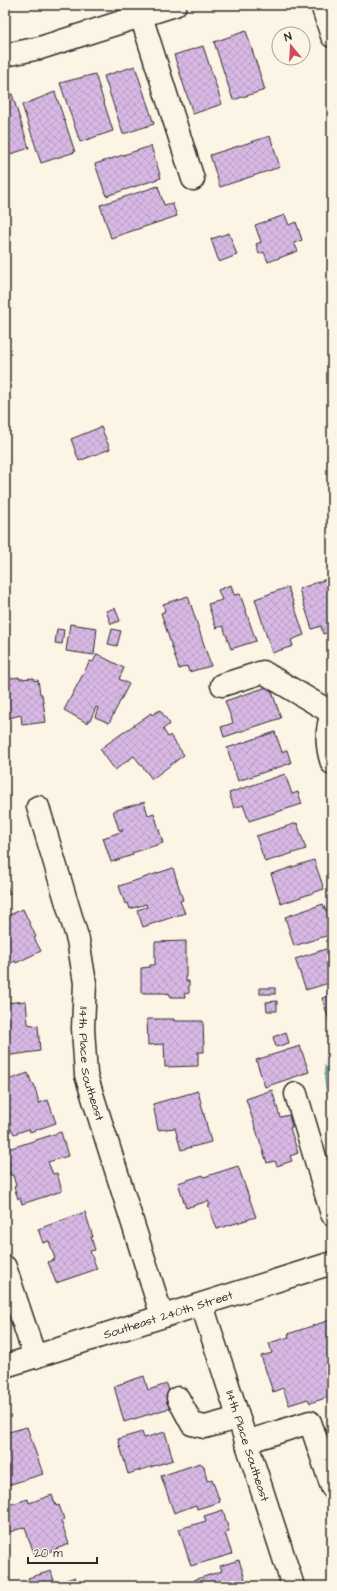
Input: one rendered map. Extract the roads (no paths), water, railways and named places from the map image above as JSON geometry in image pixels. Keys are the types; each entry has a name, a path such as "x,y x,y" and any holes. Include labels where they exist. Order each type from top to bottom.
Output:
{"street":[{"path":"5,54 40,48 175,5"},
{"path":"322,5 332,36"},
{"path":"141,16 193,179"},
{"path":"222,685 263,672 332,713 328,724 327,744 332,763"},
{"name":"114th Place Southeast","path":"38,807 78,940 85,983 83,1028 86,1074 162,1316"},
{"path":"296,1094 332,1214"},
{"name":"Southeast 240th Street","path":"5,1366 332,1264"},
{"path":"5,1267 35,1357"},
{"name":"114th Place Southeast","path":"202,1305 293,1586"},
{"path":"178,1398 192,1424 205,1427 238,1418"},
{"path":"246,1442 310,1422 332,1487"}],"water":[{"path":"332,1052 332,1110 326,1088 325,1065"}]}
